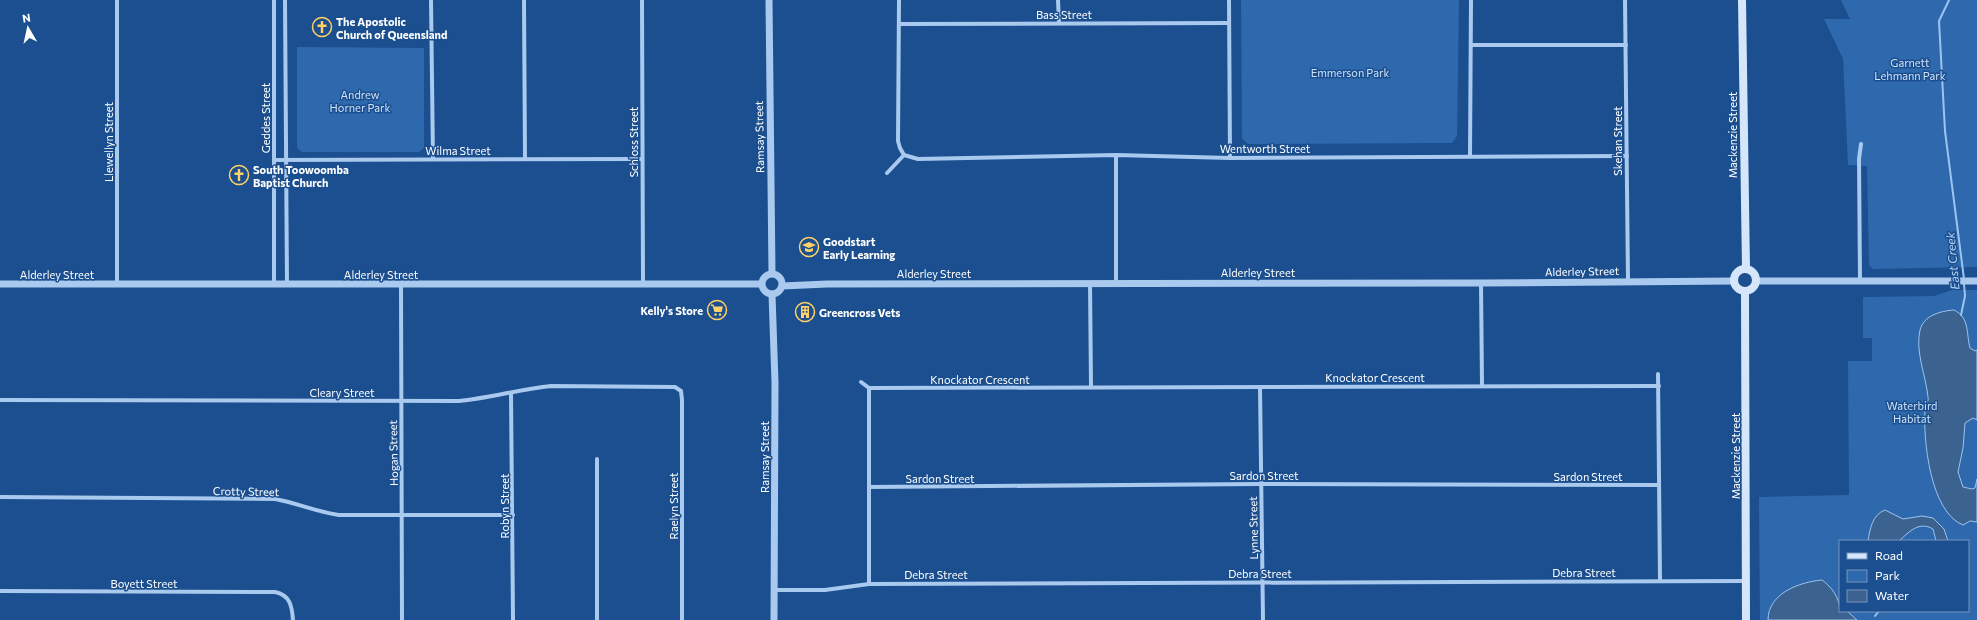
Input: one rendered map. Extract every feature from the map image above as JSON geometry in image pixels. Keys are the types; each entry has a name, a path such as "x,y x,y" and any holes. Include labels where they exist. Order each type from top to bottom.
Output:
{"main road":[{"name":"Mackenzie Street","path":"1742,0 1746,269"},
{"path":"1746,269 1753,272 1756,281 1753,288 1745,291 1738,289 1734,281 1736,273 1746,269"},
{"name":"Mackenzie Street","path":"1745,291 1746,620"}],"street":[{"name":"Llewellyn Street","path":"117,0 117,285"},
{"name":"Geddes Street","path":"274,0 274,285"},
{"name":"Geddes Street","path":"285,0 287,285"},
{"path":"431,0 432,159"},
{"path":"524,0 525,159"},
{"name":"Schloss Street","path":"642,0 643,284"},
{"name":"Ramsay Street","path":"769,0 772,273"},
{"path":"887,173 904,155 898,141 899,0"},
{"path":"1058,0 1059,23"},
{"path":"1229,0 1230,158"},
{"path":"1470,156 1471,0"},
{"name":"Skehan Street","path":"1625,0 1628,281"},
{"name":"Bass Street","path":"900,24 1229,23"},
{"path":"1471,45 1626,45"},
{"path":"1860,282 1859,159 1861,144"},
{"name":"Wentworth Street","path":"904,155 918,159 1116,155 1230,158 1627,156"},
{"path":"1116,155 1116,283"},
{"name":"Wilma Street","path":"274,160 642,159"},
{"path":"772,273 781,278 782,286 778,292 772,294 764,291 761,284 764,276 772,273"},
{"name":"Alderley Street","path":"782,286 802,284 1734,281"},
{"path":"1756,281 1975,281"},
{"path":"1090,283 1092,387"},
{"path":"1481,283 1482,385"},
{"name":"Alderley Street","path":"0,284 761,284"},
{"name":"Hogan Street","path":"401,285 402,620"},
{"name":"Ramsay Street","path":"772,294 775,383 774,620"},
{"path":"1658,374 1660,581"},
{"path":"861,382 869,388 869,584"},
{"name":"Knockator Crescent","path":"869,388 1482,385 1658,386"},
{"name":"Cleary Street","path":"0,400 459,401 481,399 511,392 551,386 667,386 675,387 681,391"},
{"name":"Lynne Street","path":"1260,387 1263,620"},
{"name":"Raelyn Street","path":"681,391 682,620"},
{"name":"Robyn Street","path":"511,392 513,620"},
{"path":"597,459 597,620"},
{"name":"Sardon Street","path":"869,487 1261,484 1659,485"},
{"name":"Crotty Street","path":"0,497 276,499 293,502 322,512 339,515 513,515"},
{"name":"Debra Street","path":"775,590 825,590 869,584 1746,581"},
{"name":"Boyett Street","path":"0,591 275,592 287,597 290,602 293,620"}],"green space":[{"name":"Emmerson Park","path":"1241,0 1459,0 1457,136 1452,143 1248,144 1242,138"},
{"name":"Garnett Lehmann Park","path":"1841,0 1977,0 1977,267 1873,269 1869,265 1867,166 1848,165 1843,59 1824,19 1850,19"},
{"name":"Andrew Horner Park","path":"297,47 424,48 424,148 419,152 302,152 297,148"},
{"name":"Waterbird Habitat","path":"1952,290 1977,290 1977,620 1760,620 1759,497 1849,495 1848,361 1872,361 1872,338 1863,338 1863,297 1934,296"}],"water":[{"path":"1954,310 1963,317 1970,348 1975,351 1977,350 1977,420 1973,418 1965,423 1963,448 1958,472 1963,487 1972,489 1975,488 1977,479 1977,522 1970,521 1963,525 1952,518 1943,506 1931,473 1925,438 1925,409 1928,398 1919,347 1920,330 1925,321 1929,317 1944,311"},
{"path":"1885,510 1903,519 1922,516 1933,518 1944,529 1948,540 1936,540 1933,529 1923,526 1915,528 1900,540 1868,540 1872,523 1881,512"},
{"path":"1822,580 1829,586 1839,602 1839,612 1848,612 1857,620 1768,620 1769,611 1779,596 1795,586"}],"waterway":[{"name":"East Creek","path":"1949,0 1939,21 1945,131 1964,279"},
{"name":"East Creek","path":"1961,315 1965,296 1964,284"},
{"name":"East Creek","path":"1875,616 1878,612"}],"place":[{"name":"The Apostolic Church of Queensland","path":"322,27"},
{"name":"South Toowoomba Baptist Church","path":"239,175"},
{"name":"Goodstart Early Learning","path":"809,247"},
{"name":"Kelly's Store","path":"717,310"},
{"name":"Greencross Vets","path":"805,312"}]}
